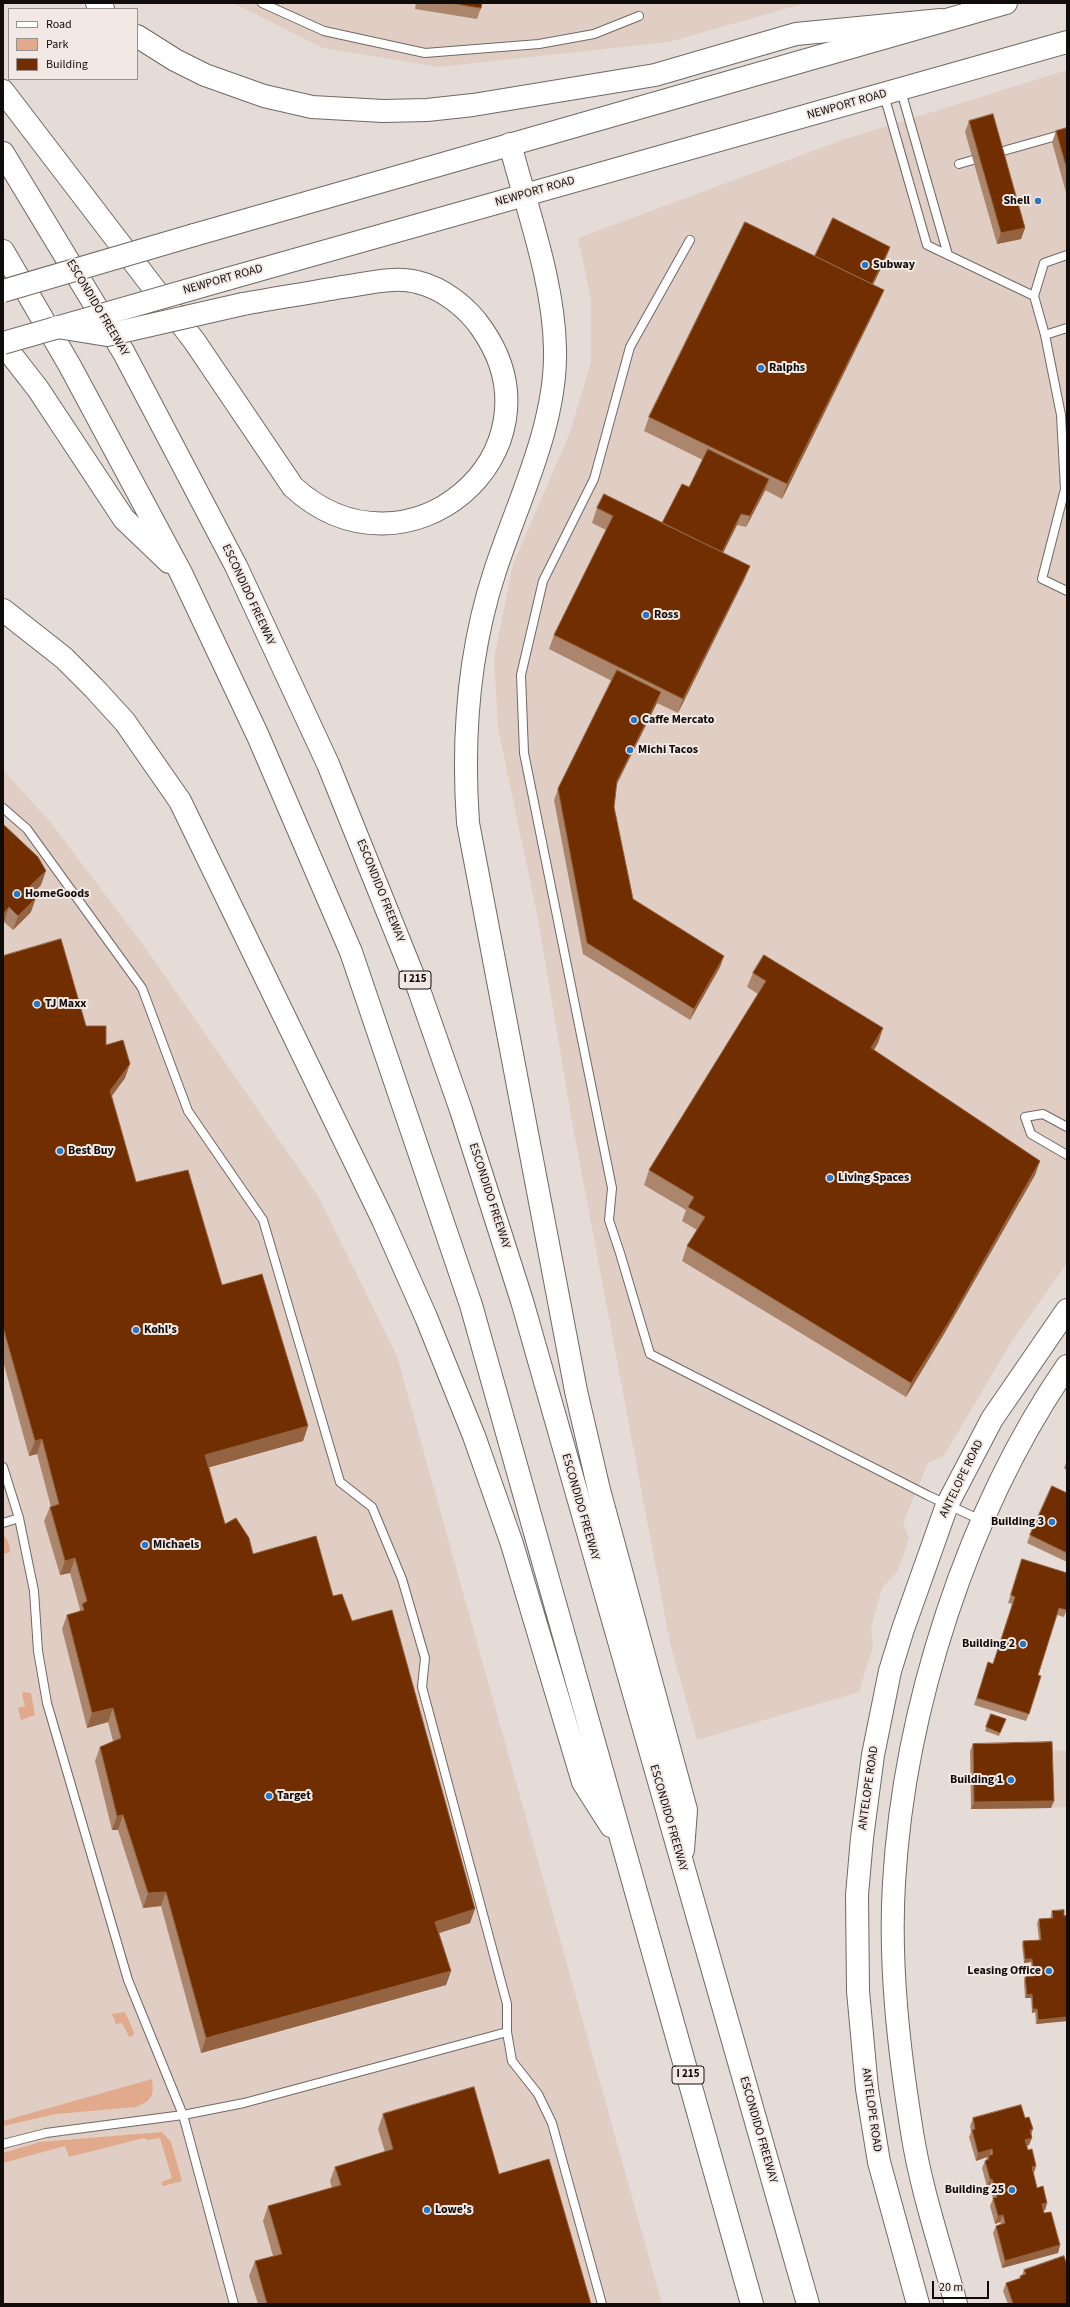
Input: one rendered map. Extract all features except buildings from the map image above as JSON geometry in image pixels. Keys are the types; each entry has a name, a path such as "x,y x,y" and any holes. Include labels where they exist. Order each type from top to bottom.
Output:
{"main road":[{"path":"3,291 940,20 1006,3"},
{"path":"138,37 175,60 205,75 264,96 312,107 383,112 427,110 473,105 655,75 796,34 940,20"},
{"name":"NEWPORT ROAD","path":"3,344 57,327 523,195 892,93 1067,42"},
{"path":"3,91 196,342 254,431 293,486 303,495 324,509 356,521 381,524 396,523 428,514 450,503 468,490 482,473 493,454 502,430 506,406 504,381 498,359 487,336 472,316 457,302 426,285 406,280 366,283 243,304 107,335 57,327"},
{"path":"510,144 547,284 555,350 553,377 540,439 495,571 473,654 466,730 465,773 468,823 576,1391 601,1497 686,1810 681,1866"},
{"name":"ESCONDIDO FREEWAY","path":"3,153 124,353 236,566 328,764 379,887 419,990 462,1110 515,1280 681,1866 808,2304"},
{"name":"I 215","path":"3,251 74,373 181,573 258,736 351,952 471,1305 752,2304"},
{"path":"3,344 38,389 124,519 181,573"},
{"path":"3,610 64,658 126,722 180,801 380,1214 426,1317 474,1436 512,1544 584,1782 624,1846"},
{"name":"ANTELOPE ROAD","path":"918,2304 879,2162 867,2089 858,1991 857,1895 864,1823 883,1702 903,1629 947,1505 992,1419 1067,1310"},
{"path":"956,2304 913,2136 898,2031 894,1952 894,1883 900,1824 925,1686 948,1611 970,1550 1030,1427 1067,1366"}],"lane":[{"path":"262,3 324,31 425,53 539,44 594,34 639,16"},
{"path":"892,93 927,245 1034,296"},
{"path":"892,93 948,255"},
{"path":"996,153 1067,133"},
{"path":"959,164 973,160"},
{"path":"690,240 630,347 594,479 543,581 521,675 524,753 612,1188 609,1220 650,1354 947,1505 983,1521"},
{"path":"1067,255 1044,263 1034,296 1045,335 1061,415 1066,489 1042,579 1067,591"},
{"path":"1045,335 1067,328"},
{"path":"3,808 27,829 142,988 188,1111 263,1220 340,1482 372,1507 402,1579 425,1658 422,1687 507,2004 507,2032 512,2062 538,2094 552,2124 602,2304"},
{"path":"1067,1127 1043,1114 1025,1117 1031,1134 1067,1155"},
{"path":"3,1467 19,1518 34,1591 38,1651 47,1703 128,1980 183,2115 234,2304"},
{"path":"3,1523 19,1518"},
{"path":"3,2144 46,2133 183,2115 244,2103 507,2032"}],"shaded area":[{"path":"233,3 806,3 669,42 439,67 323,48"},
{"path":"1067,70 1067,1263 1010,1344 944,1456 928,1463 903,1523 909,1538 898,1571 882,1588 871,1628 873,1646 859,1692 697,1740 670,1643 573,1127 538,919 498,728 494,658 513,564 569,435 591,362 591,300 578,238 842,140"},
{"path":"3,770 52,824 147,950 318,1196 397,1356 662,2304 3,2304"},
{"path":"1050,1750 1067,1751 1067,1807 1051,1808"}],"green space":[{"path":"3,1535 8,1542 10,1552 3,1554"},
{"path":"24,1692 31,1693 35,1715 21,1720 18,1708 25,1706 22,1694"},
{"path":"125,2012 134,2032 133,2036 129,2037 122,2023 116,2024 112,2014"},
{"path":"152,2079 153,2090 151,2097 146,2102 136,2107 56,2114 3,2126 3,2121"},
{"path":"162,2132 171,2142 182,2181 163,2186 161,2182 172,2178 160,2138 148,2140 144,2138 69,2157 65,2146 3,2163 3,2153 40,2142"}],"place":[{"name":"Shell","path":"1038,201"},
{"name":"Subway","path":"865,265"},
{"name":"Ralphs","path":"761,368"},
{"name":"Ross","path":"646,615"},
{"name":"Caffe Mercato","path":"634,720"},
{"name":"Michi Tacos","path":"630,750"},
{"name":"HomeGoods","path":"17,894"},
{"name":"TJ Maxx","path":"37,1004"},
{"name":"Best Buy","path":"60,1151"},
{"name":"Living Spaces","path":"830,1178"},
{"name":"Kohl's","path":"136,1330"},
{"name":"Building 3","path":"1052,1522"},
{"name":"Michaels","path":"145,1545"},
{"name":"Building 2","path":"1023,1644"},
{"name":"Building 1","path":"1011,1780"},
{"name":"Target","path":"269,1796"},
{"name":"Leasing Office","path":"1049,1971"},
{"name":"Building 25","path":"1012,2190"},
{"name":"Lowe's","path":"427,2210"}]}
